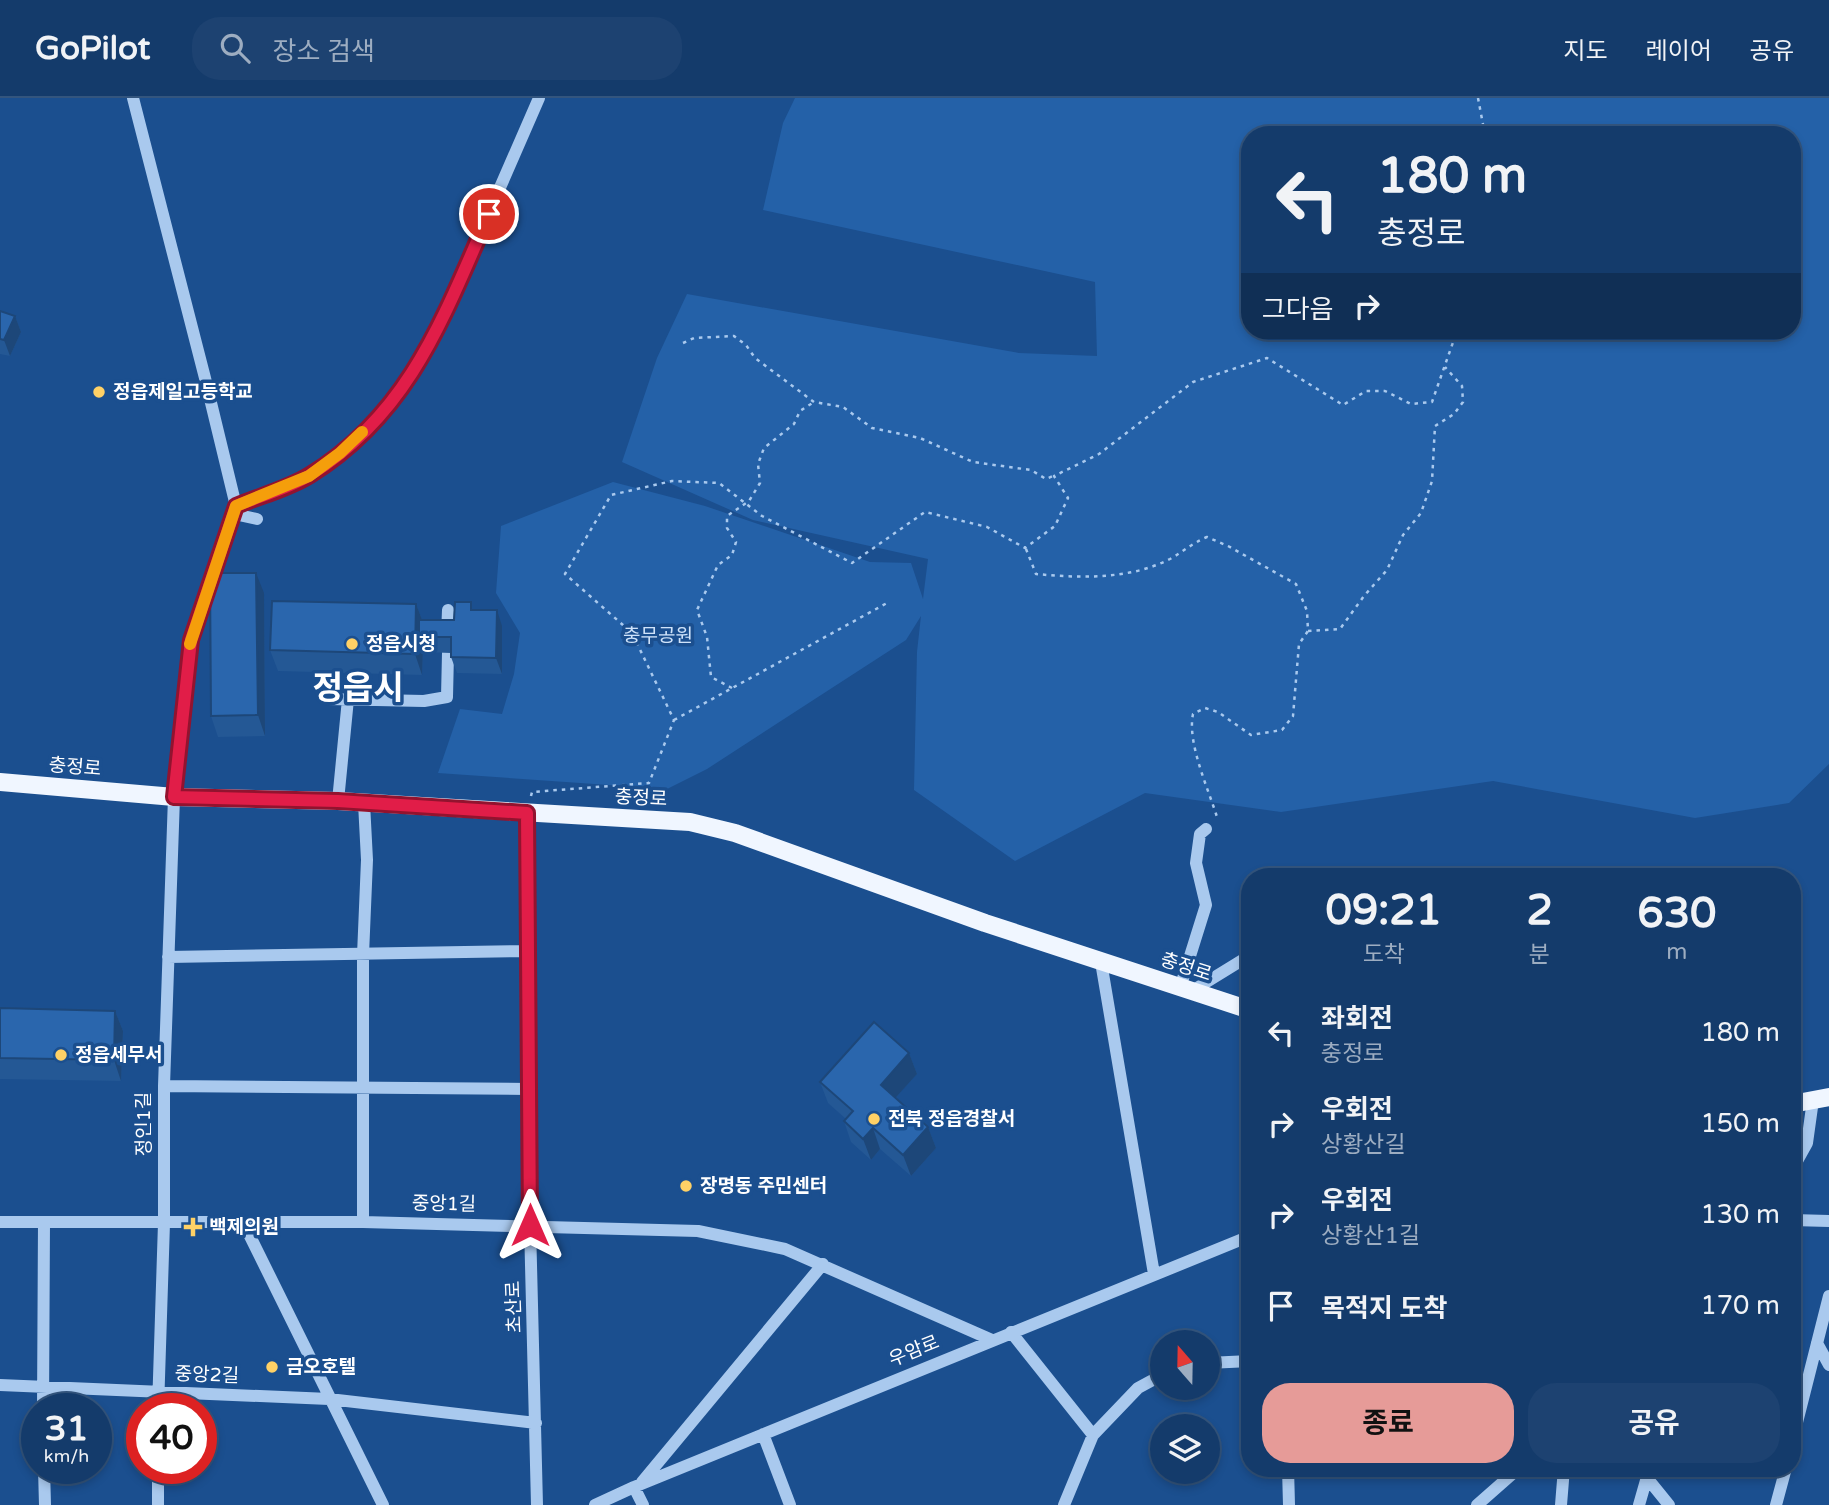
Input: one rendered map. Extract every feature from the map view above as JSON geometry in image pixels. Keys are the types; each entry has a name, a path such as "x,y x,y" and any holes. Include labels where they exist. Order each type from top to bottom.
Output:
{"main road":[{"name":"충정로","path":"0,782 174,797 338,801 690,822 735,833 1101,962 1241,1007"},
{"path":"1801,1102 1821,1098"}],"street":[{"path":"133,98 205,378 235,510"},
{"path":"235,510 309,476 340,453 397,396 438,330 539,98"},
{"path":"235,510 257,519"},
{"name":"정인1길","path":"158,1393 164,1223 164,1086 174,797 191,640 235,510"},
{"path":"447,636 448,610"},
{"path":"328,699 425,701 447,697 448,653"},
{"path":"338,801 348,699"},
{"path":"363,1222 363,955 367,860 364,803"},
{"name":"초산로","path":"527,813 530,1225 537,1505"},
{"path":"1186,990 1206,905 1196,863 1200,834 1206,829"},
{"path":"168,957 528,951"},
{"path":"1186,990 1241,960"},
{"path":"1101,962 1154,1274"},
{"path":"164,1086 529,1089"},
{"path":"1801,1155 1808,1143 1821,1098"},
{"path":"1801,1220 1829,1221"},
{"name":"중앙1길","path":"0,1222 363,1222 698,1231 785,1249 992,1340"},
{"path":"43,1393 44,1222"},
{"path":"243,1222 383,1505"},
{"name":"우암로","path":"596,1505 763,1434 1241,1240"},
{"path":"643,1505 637,1486 823,1264"},
{"path":"1801,1405 1829,1296"},
{"path":"1011,1332 1093,1435"},
{"path":"1816,1343 1829,1366"},
{"path":"1220,1363 1241,1362"},
{"path":"1064,1505 1093,1435 1138,1388 1150,1382"},
{"name":"중앙2길","path":"0,1385 158,1393"},
{"name":"중앙2길","path":"217,1395 330,1399 536,1423"},
{"path":"763,1434 790,1505"},
{"path":"1288,1477 1289,1505"},
{"path":"1477,1505 1509,1477"},
{"path":"1561,1505 1563,1477"},
{"path":"1639,1505 1642,1477"},
{"path":"1646,1477 1669,1505"},
{"path":"1776,1505 1784,1477"},
{"path":"44,1484 45,1505"},
{"path":"158,1484 158,1505"}],"path":[{"path":"1478,98 1483,126"},
{"path":"683,343 694,338 734,336 746,345 762,364 814,402 843,407 872,428 920,438 972,462 1031,470 1046,479 1099,454 1194,382 1267,358 1343,405 1366,391 1385,391 1411,404 1432,402 1454,340"},
{"path":"1308,632 1340,629 1387,570 1403,535 1421,513 1432,481 1435,425 1454,414 1463,402 1462,386 1445,367"},
{"path":"732,688 711,677 707,637 697,610 718,565 732,555 736,542 727,528 727,516 749,501 760,483 758,464 764,448 794,424 800,411 814,402"},
{"path":"1025,548 1055,526 1068,498 1054,476 1056,475"},
{"path":"674,720 632,633 565,574 611,495 672,481 719,483 762,516 852,563 925,512 987,527 1025,548 1036,574 1083,579 1145,569 1171,558 1189,544 1207,537 1228,545 1296,584 1307,611 1308,632 1299,644 1293,716 1282,730 1251,735 1218,712 1205,708 1193,714 1191,724 1195,745 1217,817 1206,829"},
{"path":"527,813 532,792 649,783 674,720 887,603"}],"green space":[{"name":"충무공원","path":"795,98 1829,98 1829,764 1789,803 1695,818 1493,781 1281,812 1145,793 1015,861 914,790 917,652 921,616 906,640 707,769 667,789 438,773 460,709 502,714 514,674 520,633 496,593 501,526 613,482 705,506 870,562 911,563 923,599 928,559 753,520 622,462 657,358 687,294 1019,353 1097,356 1095,282 763,210 783,123"}],"building":[{"path":"0,311 15,316 4,340 0,339"},
{"path":"210,573 256,573 258,715 211,716"},
{"path":"272,601 416,604 415,654 270,650"},
{"path":"455,602 471,602 471,610 497,610 496,658 451,657 451,637 419,637 419,620 454,620"},
{"path":"0,1008 115,1011 114,1060 0,1058"},
{"name":"전북 정읍경찰서","path":"874,1022 909,1053 881,1085 928,1127 903,1155 873,1128 863,1139 844,1121 853,1111 820,1082"}],"slow traffic":[{"path":"190,644 236,506 309,476 340,453 362,432"}],"place":[{"name":"정읍제일고등학교","path":"99,392"},
{"name":"정읍시청","path":"352,644"},
{"name":"정읍세무서","path":"61,1055"},
{"name":"전북 정읍경찰서","path":"874,1119"},
{"name":"장명동 주민센터","path":"686,1186"},
{"name":"백제의원","path":"193,1227"},
{"name":"금오호텔","path":"272,1367"}],"district":[{"name":"정읍시","path":"358,688"}],"route":[{"path":"489,214 438,330 390,406 340,453 309,476 236,506 191,640 174,797 338,801 527,813 530,1225"}]}
